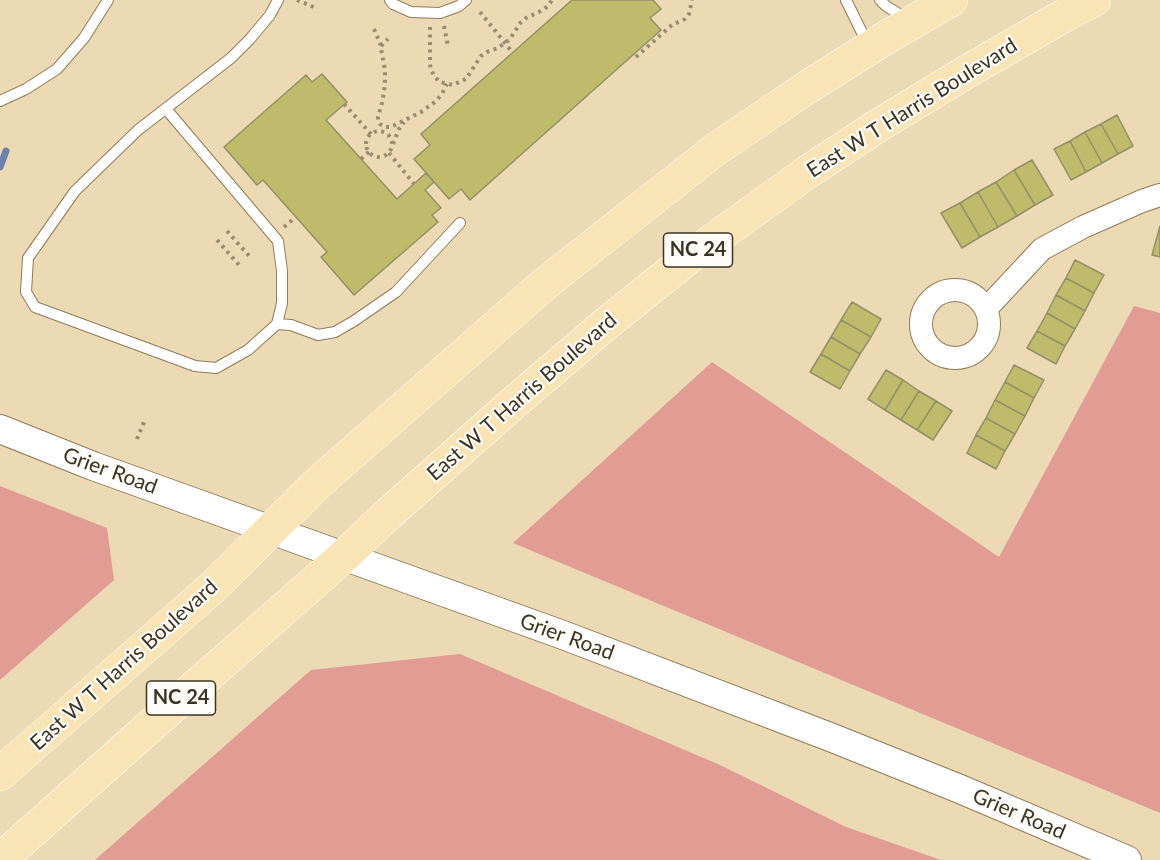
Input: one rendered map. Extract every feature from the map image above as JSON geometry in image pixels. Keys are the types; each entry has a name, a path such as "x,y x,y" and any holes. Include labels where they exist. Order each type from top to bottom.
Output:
{"main road":[{"name":"East W T Harris Boulevard","path":"0,774 213,587 319,483 547,282 716,150 806,88 951,0"},
{"name":"East W T Harris Boulevard","path":"0,860 518,399 607,323 697,251 809,171 879,125 978,65 1094,0"}],"street":[{"path":"986,309 1042,249 1083,227 1160,195"},
{"name":"Grier Road","path":"0,429 93,466 563,635 960,789 1128,860"}],"lane":[{"path":"0,100 26,89 57,69 84,38 108,0"},
{"path":"166,110 278,241 282,271 282,303 277,324 248,350 216,368 195,366 35,307 26,292 28,258 75,191 138,130 244,46 270,15 278,0"},
{"path":"390,0 393,4 411,12 440,13 459,6 466,0"},
{"path":"846,0 870,48"},
{"path":"880,0 912,23"},
{"path":"277,324 291,325 318,335 335,332 396,292 460,223"}],"path":[{"path":"297,0 316,8"},
{"path":"429,48 431,70 435,77 447,84 459,83 466,79 481,56 505,43 521,22 543,10 552,0"},
{"path":"636,57 672,25 686,19 692,0"},
{"path":"480,12 513,53"},
{"path":"374,29 381,47 385,70 385,85 378,121 390,137 392,145"},
{"path":"381,47 388,39"},
{"path":"404,122 389,153 378,157 367,150 366,141 371,134 404,122 421,112 435,102 447,84"},
{"path":"344,104 371,134"},
{"path":"361,159 369,152"},
{"path":"389,153 414,184"},
{"path":"284,228 296,217"},
{"path":"227,231 250,257"},
{"path":"217,240 240,266"},
{"path":"136,439 144,423"}],"shaded area":[{"path":"1134,306 1160,313 1160,813 513,543 712,362 999,557"},
{"path":"0,486 107,528 114,580 0,680"},
{"path":"460,654 720,765 846,827 941,860 95,860 311,670"}],"building":[{"path":"572,0 653,0 661,9 650,18 661,30 470,200 461,189 449,199 414,159 430,145 421,134"},
{"path":"322,74 347,102 326,120 397,199 426,173 434,182 425,190 441,208 432,215 438,222 354,295 321,257 327,252 263,180 257,185 224,147 306,75 312,82"},
{"path":"1117,115 1133,146 1118,154 1101,124"},
{"path":"1101,124 1118,154 1102,163 1085,132"},
{"path":"1085,132 1102,163 1086,172 1070,141"},
{"path":"1070,141 1086,172 1071,180 1054,149"},
{"path":"1032,160 1053,195 1035,205 1014,170"},
{"path":"1014,170 1035,205 1017,216 996,182"},
{"path":"996,182 1017,216 998,227 978,192"},
{"path":"978,192 998,227 980,237 960,203"},
{"path":"960,203 980,237 962,248 941,213"},
{"path":"1160,226 1160,257 1152,255"},
{"path":"1075,260 1104,275 1094,293 1066,278"},
{"path":"1066,278 1094,293 1085,311 1056,295"},
{"path":"1056,295 1085,311 1075,329 1047,313"},
{"path":"852,302 881,319 871,337 841,320"},
{"path":"1047,313 1075,329 1065,346 1037,331"},
{"path":"841,320 871,337 860,354 831,337"},
{"path":"1037,331 1065,346 1056,364 1027,348"},
{"path":"831,337 860,354 850,371 821,354"},
{"path":"821,354 850,371 840,389 810,372"},
{"path":"1014,365 1044,380 1034,398 1005,382"},
{"path":"886,370 903,380 885,410 868,399"},
{"path":"903,380 919,391 901,420 885,410"},
{"path":"1005,382 1034,398 1025,416 995,400"},
{"path":"919,391 936,401 917,430 901,420"},
{"path":"995,400 1025,416 1015,434 986,418"},
{"path":"936,401 952,411 933,440 917,430"},
{"path":"986,418 1015,434 1005,451 976,435"},
{"path":"976,435 1005,451 996,469 967,453"}],"waterway":[{"path":"0,167 6,151"}]}
